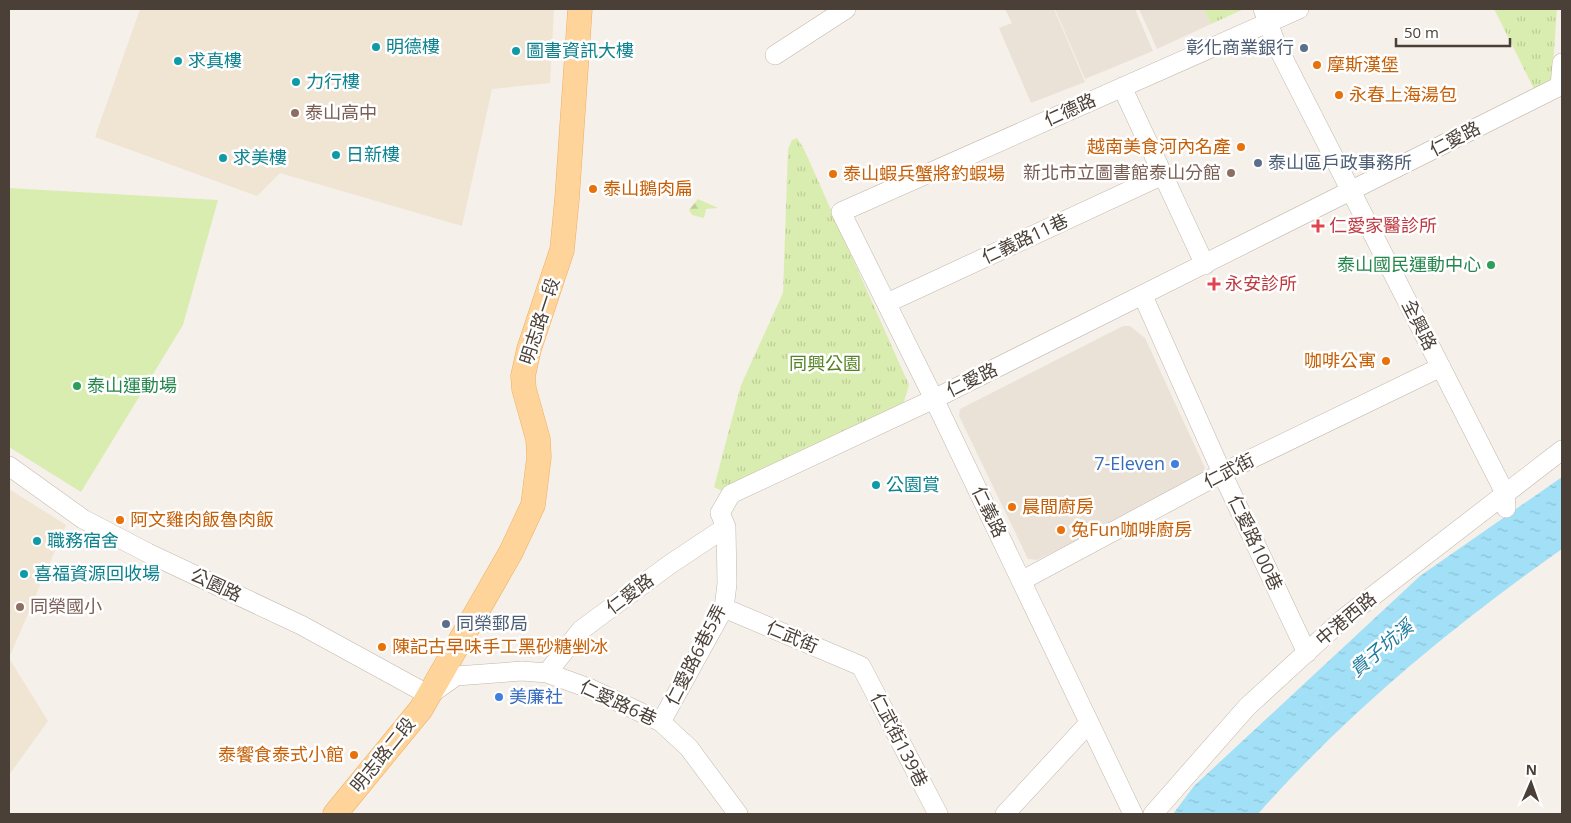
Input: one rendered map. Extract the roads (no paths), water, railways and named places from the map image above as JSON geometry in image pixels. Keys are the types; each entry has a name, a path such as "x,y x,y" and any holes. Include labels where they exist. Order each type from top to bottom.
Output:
{"main road":[{"name":"明志路一段","path":"428,694 518,539 533,505 539,465 538,439 524,389 523,376 529,349 562,250 580,9"},
{"name":"明志路二段","path":"335,814 421,709 428,694"}],"street":[{"path":"775,55 846,9"},
{"name":"仁德路","path":"841,212 1122,87 1267,15 1299,9"},
{"name":"全興路","path":"1267,15 1276,44 1441,368 1505,500"},
{"path":"1561,86 1562,63"},
{"name":"仁愛路","path":"547,672 581,630 669,565 726,527 720,514 730,494 934,399 1561,86"},
{"path":"1122,87 1205,265"},
{"name":"仁義路11巷","path":"887,303 1163,175"},
{"name":"仁義路","path":"841,212 934,399 1133,814"},
{"name":"仁愛路100巷","path":"1143,296 1222,473 1307,653"},
{"name":"仁武街","path":"1021,581 1222,473 1441,368"},
{"name":"中港西路","path":"1153,814 1247,707 1343,619 1505,500 1562,450"},
{"name":"公園路","path":"9,466 83,519 148,553 301,626 428,694"},
{"name":"仁愛路6巷5弄","path":"662,722 724,608 727,584 726,527"},
{"name":"仁武街","path":"724,608 860,666"},
{"name":"仁武街139巷","path":"860,666 938,814"},
{"path":"428,694 456,676 522,671 547,672"},
{"name":"仁愛路6巷","path":"547,672 590,689 662,722 689,748 738,814"},
{"path":"1005,814 1089,723"}],"water":[{"name":"貴子坑溪","path":"1562,477 1562,549 1521,578 1402,672 1328,741 1258,814 1173,814 1194,786 1420,576"}],"place":[{"name":"明德樓","path":"376,47"},
{"name":"彰化商業銀行","path":"1304,48"},
{"name":"圖書資訊大樓","path":"516,51"},
{"name":"求真樓","path":"178,61"},
{"name":"摩斯漢堡","path":"1317,65"},
{"name":"力行樓","path":"296,82"},
{"name":"永春上海湯包","path":"1339,95"},
{"name":"泰山高中","path":"295,113"},
{"name":"越南美食河內名產","path":"1241,147"},
{"name":"日新樓","path":"336,155"},
{"name":"求美樓","path":"223,158"},
{"name":"泰山區戶政事務所","path":"1258,163"},
{"name":"新北市立圖書館泰山分館","path":"1231,173"},
{"name":"泰山蝦兵蟹將釣蝦場","path":"833,174"},
{"name":"泰山鵝肉扁","path":"593,189"},
{"name":"仁愛家醫診所","path":"1318,226"},
{"name":"泰山國民運動中心","path":"1491,265"},
{"name":"永安診所","path":"1214,284"},
{"name":"咖啡公寓","path":"1386,361"},
{"name":"泰山運動場","path":"77,386"},
{"name":"7-Eleven","path":"1175,464"},
{"name":"公園賞","path":"876,485"},
{"name":"晨間廚房","path":"1012,507"},
{"name":"阿文雞肉飯魯肉飯","path":"120,520"},
{"name":"兔Fun咖啡廚房","path":"1061,530"},
{"name":"職務宿舍","path":"37,541"},
{"name":"喜福資源回收場","path":"24,574"},
{"name":"同榮國小","path":"20,607"},
{"name":"同榮郵局","path":"446,624"},
{"name":"陳記古早味手工黑砂糖剉冰","path":"382,647"},
{"name":"美廉社","path":"499,697"},
{"name":"泰饗食泰式小館","path":"354,755"}],"park label":[{"name":"同興公園","path":"825,364"}]}
